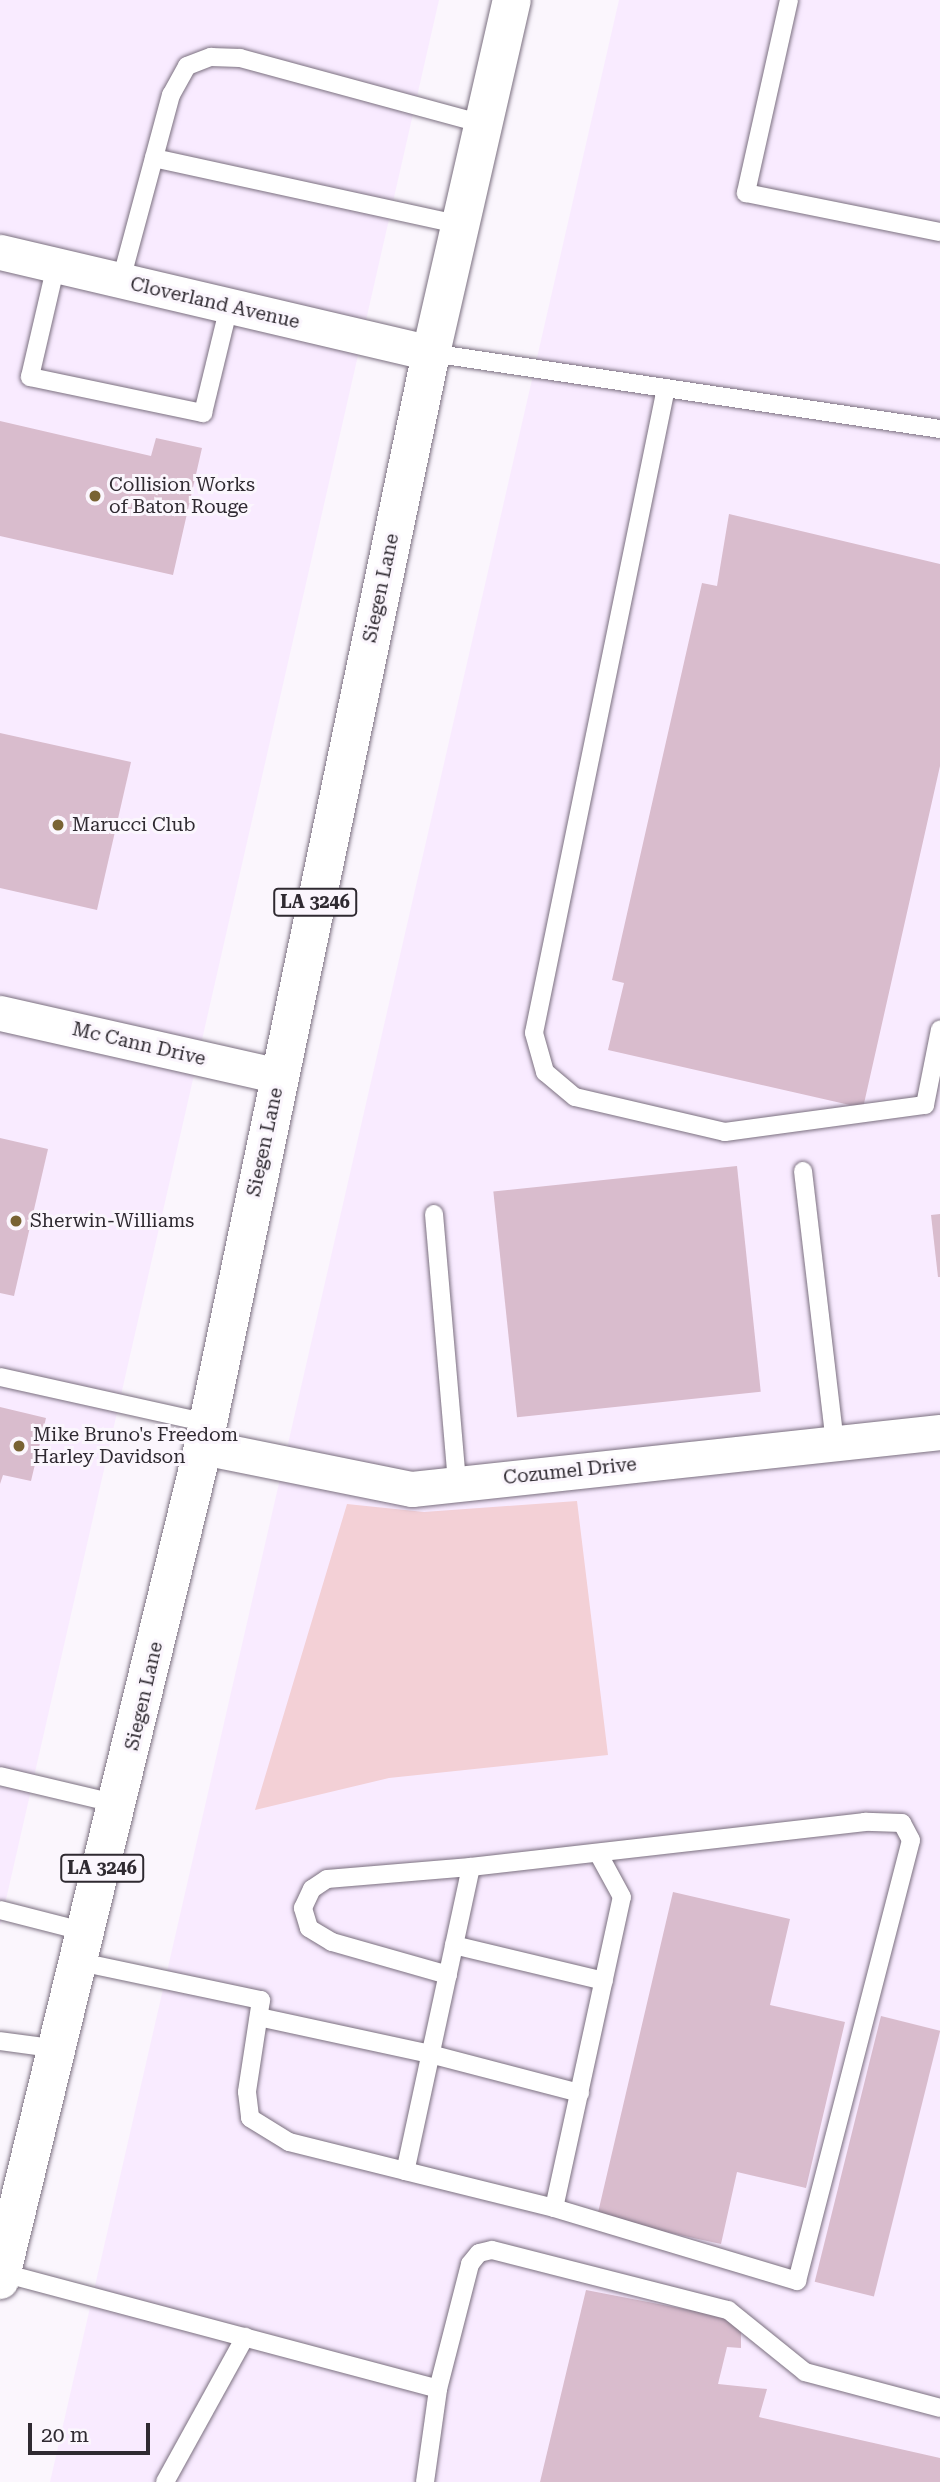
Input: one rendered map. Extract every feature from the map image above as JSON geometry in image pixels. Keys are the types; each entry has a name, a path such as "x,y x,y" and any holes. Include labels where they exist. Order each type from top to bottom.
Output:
{"main road":[{"name":"Siegen Lane","path":"1,2277 118,1804 205,1435 431,354 512,0"}],"street":[{"name":"Cloverland Avenue","path":"0,252 431,354"},
{"name":"Mc Cann Drive","path":"0,1013 279,1076"},
{"name":"Cozumel Drive","path":"205,1435 412,1489 940,1432"}],"lane":[{"path":"789,0 746,193 940,232"},
{"path":"121,280 171,95 187,66 211,57 240,58 296,71 483,124"},
{"path":"154,158 461,225"},
{"path":"56,265 30,377 203,413 229,306"},
{"path":"431,354 940,429"},
{"path":"666,388 534,1033 545,1072 575,1097 724,1132 925,1105 940,1029"},
{"path":"803,1171 835,1443"},
{"path":"434,1214 457,1484"},
{"path":"0,1377 205,1435"},
{"path":"0,1776 118,1804"},
{"path":"0,1910 83,1947 261,2000 247,2092 250,2118 289,2142 554,2208 797,2281 911,1840 902,1823 865,1822 471,1867 327,1879 312,1889 303,1908 309,1928 332,1942 448,1975"},
{"path":"554,2208 622,1897 598,1853"},
{"path":"405,2171 471,1867"},
{"path":"454,1945 604,1981"},
{"path":"259,2017 430,2054 580,2093"},
{"path":"0,2041 58,2049"},
{"path":"425,2482 438,2389 470,2264 479,2253 492,2250 728,2310 805,2372 940,2408"},
{"path":"1,2277 245,2337 438,2389"},
{"path":"165,2482 245,2337"}],"shaded area":[{"path":"0,0 439,0 0,1926"},
{"path":"619,0 940,0 940,2482 50,2482"},
{"path":"577,1501 608,1755 389,1778 255,1810 347,1504 424,1512"}],"building":[{"name":"Collision Works of Baton Rouge","path":"0,421 151,456 156,438 202,448 173,575 0,536"},
{"path":"729,514 940,564 940,766 863,1108 608,1050 624,983 612,980 702,583 717,586"},
{"name":"Marucci Club","path":"0,733 131,762 97,910 0,888"},
{"name":"Sherwin-Williams","path":"0,1138 48,1149 14,1296 0,1293"},
{"path":"737,1166 761,1392 517,1417 493,1192"},
{"path":"940,1214 940,1277 938,1277 931,1215"},
{"name":"Mike Bruno's Freedom Harley Davidson","path":"0,1407 46,1418 31,1481 3,1475 0,1484"},
{"path":"673,1892 790,1919 770,2005 845,2022 806,2188 737,2172 721,2244 597,2217"},
{"path":"881,2016 940,2032 874,2297 815,2282"},
{"path":"586,2290 741,2320 741,2348 727,2347 718,2384 767,2389 759,2417 940,2458 940,2482 540,2482"}],"place":[{"name":"Collision Works of Baton Rouge","path":"95,496"},
{"name":"Marucci Club","path":"58,825"},
{"name":"Sherwin-Williams","path":"16,1221"},
{"name":"Mike Bruno's Freedom Harley Davidson","path":"19,1446"}]}
